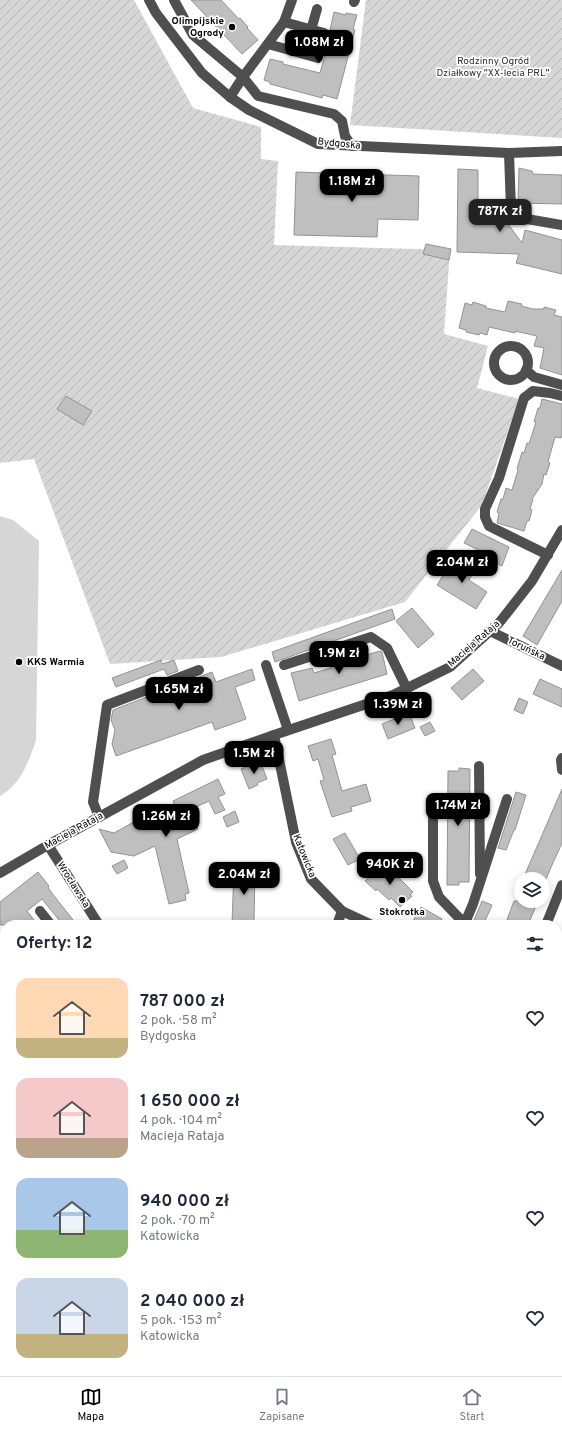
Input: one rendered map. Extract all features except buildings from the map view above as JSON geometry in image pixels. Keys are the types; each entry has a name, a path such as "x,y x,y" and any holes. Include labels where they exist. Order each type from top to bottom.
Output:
{"street":[{"name":"Bydgoska","path":"149,0 156,12 202,73 230,97 249,110 318,144 509,153 562,151"},
{"path":"174,0 193,35 243,77 258,96 334,114 342,121 345,136 352,146"},
{"path":"230,97 284,22 292,0"},
{"path":"311,30 317,8"},
{"path":"284,22 324,33"},
{"path":"268,44 318,58"},
{"path":"509,153 511,209 521,218 562,224"},
{"path":"526,370 534,377 562,385"},
{"path":"548,555 489,526 485,517 485,508 499,478 524,398 534,391 562,396"},
{"name":"Macieja Rataja","path":"0,873 203,760 393,695 450,667 499,624 532,581 562,530"},
{"name":"Toruńska","path":"490,631 562,666"},
{"path":"284,666 371,638 387,648 407,688"},
{"path":"266,665 288,730"},
{"path":"100,817 93,802 107,705 199,670"},
{"name":"Katowicka","path":"274,735 296,842 311,879 342,911 361,920"},
{"path":"562,758 562,770"},
{"path":"479,766 480,882"},
{"path":"466,920 473,904 507,799"},
{"path":"433,818 433,881 439,897 460,920"},
{"name":"Wrocławska","path":"48,845 96,920"},
{"path":"548,920 562,885"},
{"path":"40,911 47,920"},
{"path":"339,920 342,911"}],"green space":[{"path":"0,0 134,0 193,108 261,127 261,159 278,161 274,245 450,250 444,334 488,346 477,388 519,399 482,505 405,602 221,657 110,664 34,459 0,463"},
{"name":"Rodzinny Ogród Działkowy \"XX-lecia PRL\"","path":"366,0 562,0 562,138 350,125"},
{"name":"KKS Warmia","path":"0,516 13,520 39,541 36,740 27,764 19,779 0,796"}],"place":[{"name":"Olimpijskie Ogrody","path":"232,27"},
{"name":"KKS Warmia","path":"19,662"},
{"name":"Stokrotka","path":"402,900"}]}
